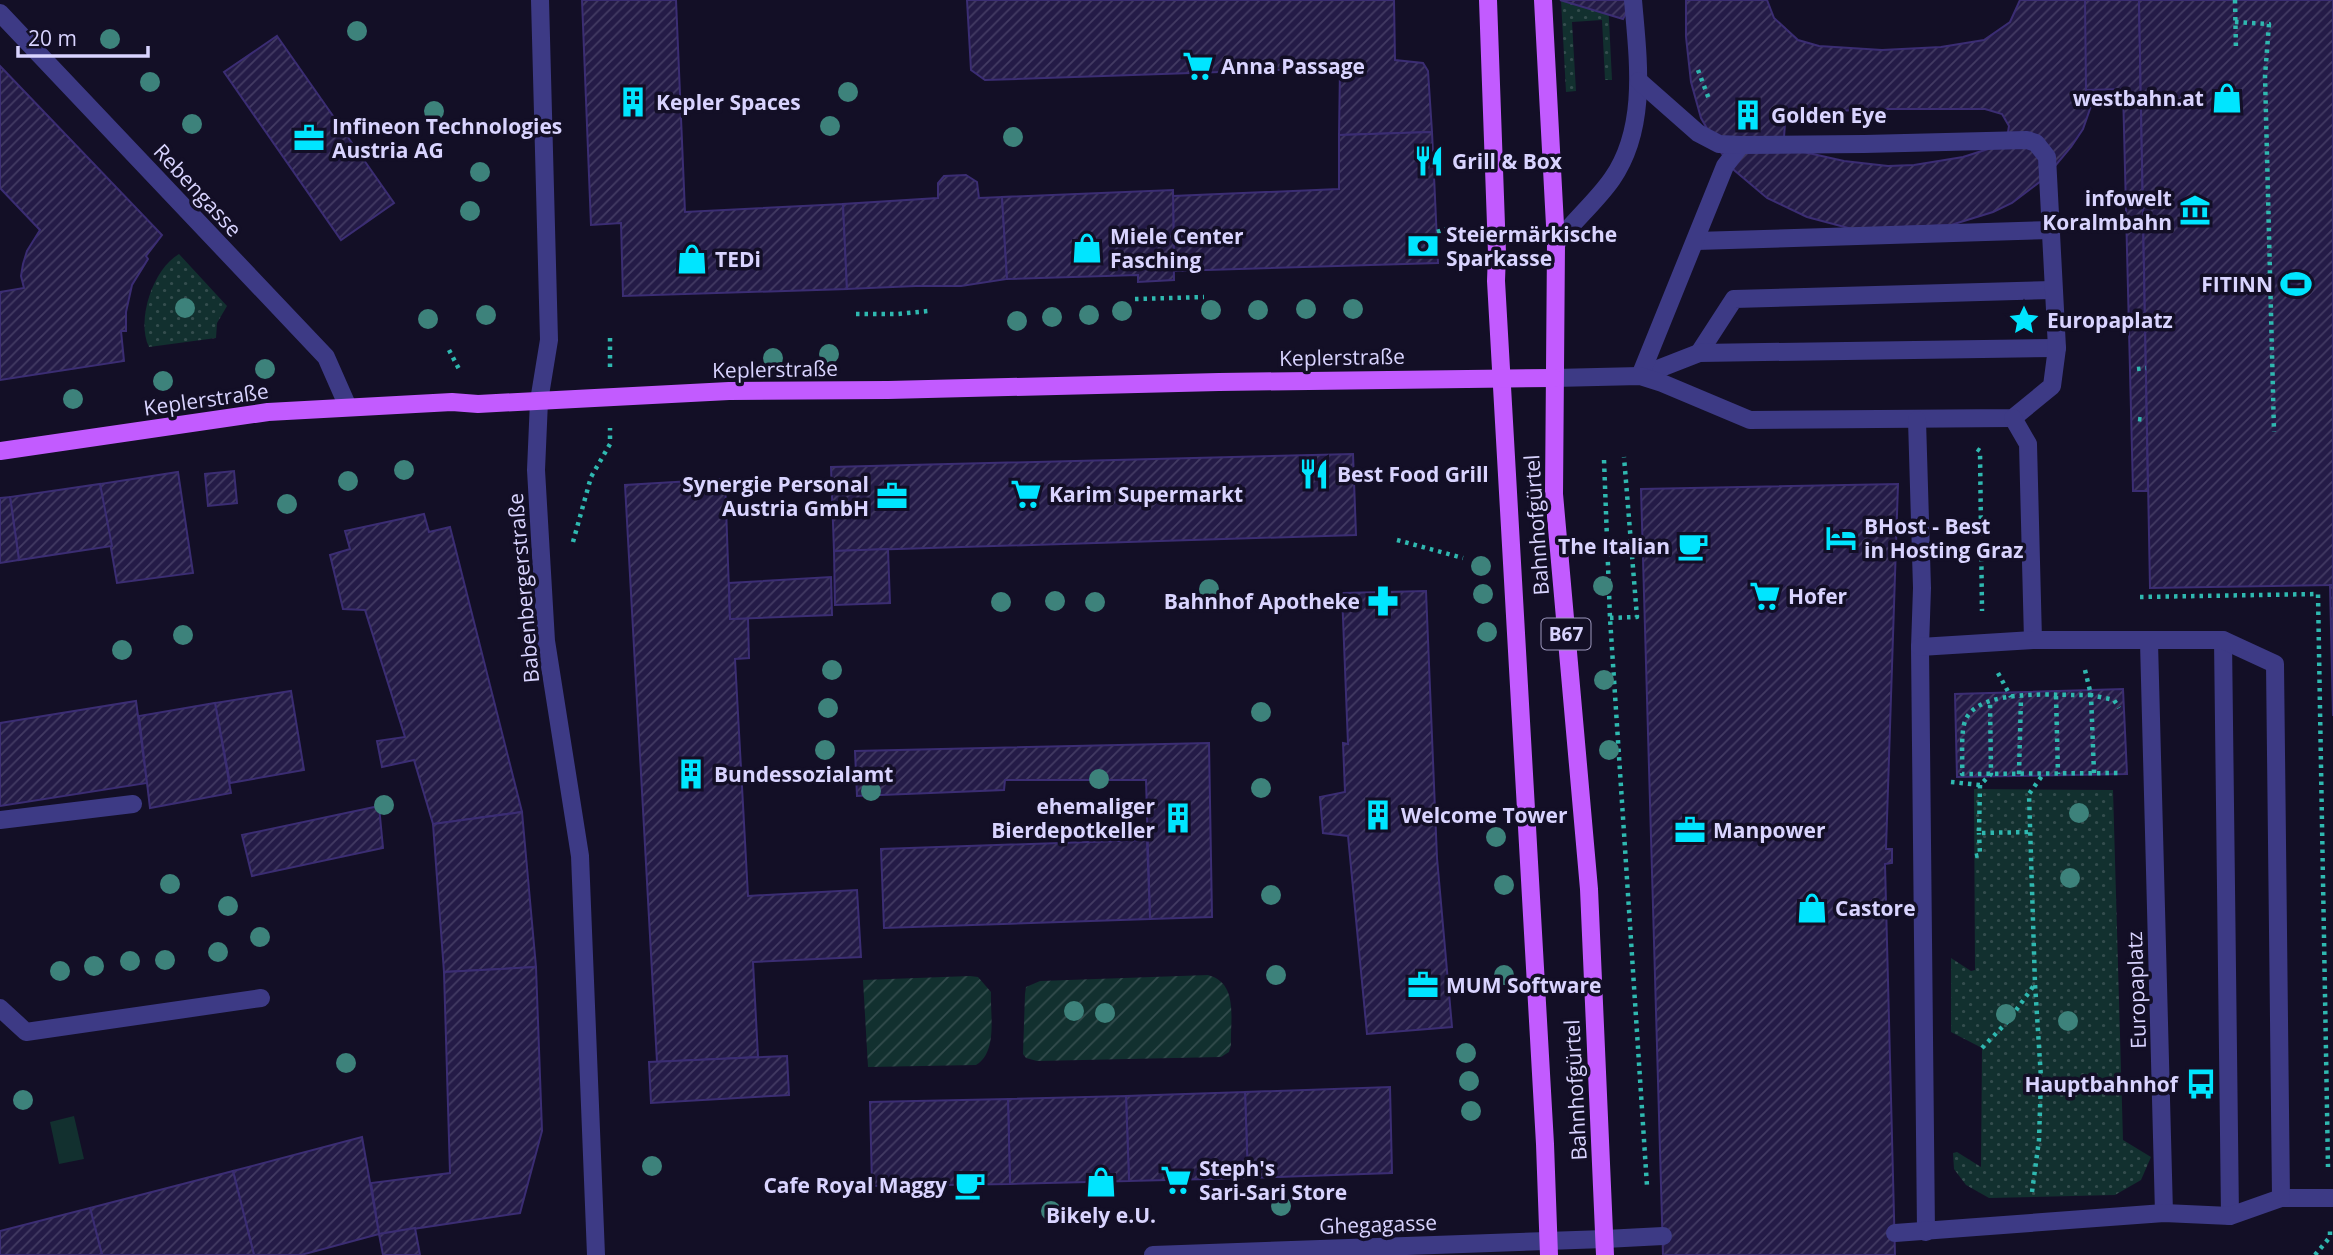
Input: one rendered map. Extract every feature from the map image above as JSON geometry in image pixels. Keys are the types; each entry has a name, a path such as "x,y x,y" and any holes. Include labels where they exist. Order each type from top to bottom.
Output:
{"main road":[{"name":"Bahnhofgürtel","path":"1488,0 1496,281 1545,1144 1548,1247"},
{"name":"Bahnhofgürtel","path":"1543,0 1556,244 1554,494 1589,889 1605,1247"},
{"name":"Keplerstraße","path":"0,451 268,412 348,407 729,391 1554,378"}],"street":[{"name":"Babenbergerstraße","path":"540,0 549,340 539,401 536,470 546,641 580,856 596,1255"},
{"path":"1556,244 1611,180 1622,161 1634,122 1639,81 1633,0"},
{"name":"Rebengasse","path":"0,12 326,357 348,407"},
{"path":"1554,378 1640,376 1750,420 2013,418 2052,386 2057,348 2048,157 2036,143 2027,140 1719,144 1698,133 1639,81"},
{"path":"1640,376 1725,166 1741,145"},
{"path":"1696,242 2052,230"},
{"path":"1699,353 1734,299 2053,290"},
{"path":"1640,376 1699,353 2057,348"},
{"path":"2013,418 2028,444 2033,640"},
{"path":"1917,419 1922,588 1920,647 1926,1232"},
{"path":"1920,647 2033,640 2222,640 2275,664 2281,1198"},
{"path":"2222,640 2230,1216"},
{"name":"Europaplatz","path":"2149,642 2164,1213"},
{"path":"0,820 133,804"},
{"path":"0,1008 26,1032 261,998"},
{"path":"1895,1233 2164,1213 2230,1216 2281,1198 2333,1198"},
{"name":"Ghegagasse","path":"1153,1255 1605,1247 1663,1236"}],"path":[{"path":"2235,0 2236,51"},
{"path":"2235,22 2269,24 2265,70 2274,432"},
{"path":"1698,70 1713,108"},
{"path":"1437,232 1446,229"},
{"path":"1135,299 1204,297"},
{"path":"856,314 928,311"},
{"path":"2137,369 2146,368"},
{"path":"2138,419 2146,420"},
{"path":"592,477 610,444"},
{"path":"1972,446 1980,451 1982,611"},
{"path":"1610,618 1637,617 1624,457"},
{"path":"1604,460 1610,618 1647,1186"},
{"path":"1397,540 1463,558"},
{"path":"2084,666 2091,695 2094,773"},
{"path":"1996,669 2011,697"},
{"path":"2123,713 2114,701 2091,695 1999,697 1975,707 1965,721 1962,774 2126,773"},
{"path":"2019,774 2021,696"},
{"path":"2056,696 2058,774"},
{"path":"1975,856 1980,855 1980,785 1992,774 1990,701"},
{"path":"2031,1197 2039,1140 2040,1078 2029,794 2044,773"},
{"path":"1922,789 1943,781 1980,785"},
{"path":"1979,833 2031,832"},
{"path":"1982,1048 2009,1020 2035,985"}],"green space":[{"path":"1561,0 1608,0 1612,80 1605,80 1602,20 1572,22 1576,91 1566,92"},
{"path":"179,254 227,306 217,323 216,338 149,347 145,336 145,323 149,296 162,271"},
{"path":"1974,789 2113,790 2123,1140 2151,1157 2141,1180 2115,1195 1989,1198 1966,1185 1954,1169 1953,1153 1957,1152 1981,1167 1982,1048 1951,1032 1951,958 1971,971 1975,970"},
{"path":"1208,975 1225,986 1231,1004 1231,1045 1229,1052 1221,1057 1037,1061 1026,1058 1023,1054 1026,987 1040,981"},
{"path":"978,977 991,992 990,1042 983,1059 976,1065 868,1067 863,980"},
{"path":"74,1116 84,1159 59,1164 50,1122"}],"building":[{"name":"Kepler Spaces","path":"582,0 676,0 685,212 843,204 847,289 623,296 621,223 591,225"},
{"name":"Anna Passage","path":"967,0 1394,0 1395,60 1423,63 1428,71 1432,132 1339,135 1340,68 985,80 971,70"},
{"path":"1560,0 1633,0 1623,19"},
{"name":"Golden Eye","path":"1686,0 1767,0 1774,18 1798,40 1819,46 1882,50 1941,47 1984,40 2010,22 2020,0 2102,0 2103,37 2099,83 2083,129 2071,147 2045,178 2012,203 1951,225 1852,229 1807,217 1767,198 1734,170 1701,118 1691,82 1686,37","holes":["1875,109 1985,109 2002,114 2009,126 2008,132 1988,149 1963,157 1914,165 1888,166 1844,161 1804,152 1784,137 1785,124 1800,113"]},
{"path":"2085,0 2139,0 2148,491 2133,491 2123,89 2086,90"},
{"path":"2139,0 2333,0 2333,585 2150,588"},
{"name":"Infineon Technologies Austria AG","path":"277,36 394,203 341,240 224,72"},
{"path":"0,66 162,235 146,256 148,259 132,285 126,312 126,331 121,331 124,361 0,380 0,292 24,288 21,276 23,264 27,251 40,230 0,188"},
{"path":"1432,132 1438,263 1174,271 1173,196 1339,189 1339,135"},
{"path":"966,175 977,182 979,198 1002,197 1007,279 961,286 847,289 843,204 938,198 938,183 944,176"},
{"path":"1173,190 1174,280 1138,282 1138,275 1007,279 1002,197"},
{"path":"1353,454 1356,535 834,551 831,467"},
{"path":"234,471 237,503 208,506 205,474"},
{"path":"178,472 193,573 117,583 100,484"},
{"name":"Bundessozialamt","path":"725,479 730,619 748,618 749,658 735,659 748,896 857,890 861,957 753,962 758,1057 657,1062 625,485"},
{"path":"100,484 112,546 19,560 10,497"},
{"path":"1898,484 1886,849 1892,849 1892,863 1885,864 1895,1255 1663,1255 1641,489"},
{"path":"10,497 19,560 0,563 0,498"},
{"path":"424,514 429,532 450,527 522,812 433,824 414,760 382,767 377,741 405,737 365,610 343,609 330,555 350,549 345,531"},
{"path":"888,549 890,603 835,605 834,551"},
{"path":"831,577 832,615 730,619 729,583"},
{"path":"2330,585 2333,585 2333,716"},
{"name":"Welcome Tower","path":"1426,591 1437,858 1452,1027 1367,1034 1348,836 1323,833 1320,797 1345,792 1343,743 1348,744 1342,593"},
{"path":"2123,689 2127,774 1957,777 1955,694"},
{"path":"291,691 304,770 230,783 215,703"},
{"path":"136,701 147,783 0,806 0,723"},
{"path":"215,703 231,793 150,808 139,716"},
{"name":"ehemaliger Bierdepotkeller","path":"1209,743 1212,917 1150,919 1146,780 1005,780 1004,790 857,796 855,751"},
{"path":"379,806 383,848 252,876 242,835"},
{"path":"522,812 536,967 444,972 433,824"},
{"path":"1147,840 1150,919 884,928 881,849"},
{"path":"536,967 542,1131 520,1213 379,1234 371,1183 450,1173 444,972"},
{"path":"787,1056 789,1095 651,1103 649,1062"},
{"path":"1390,1087 1392,1173 1248,1178 1245,1092"},
{"path":"1245,1092 1248,1178 1129,1181 1126,1096"},
{"path":"1126,1096 1129,1181 1010,1184 1008,1099"},
{"path":"1008,1099 1010,1184 872,1186 870,1102"},
{"path":"362,1137 379,1234 301,1255 254,1255 233,1171"},
{"path":"233,1171 254,1255 102,1255 90,1208"},
{"path":"90,1208 102,1255 0,1255 0,1231"},
{"path":"415,1228 420,1255 383,1255 379,1234"}],"place":[{"name":"Anna Passage","path":"1198,66"},
{"name":"westbahn.at","path":"2227,98"},
{"name":"Kepler Spaces","path":"633,102"},
{"name":"Golden Eye","path":"1748,115"},
{"name":"Infineon Technologies Austria AG","path":"309,138"},
{"name":"Grill & Box","path":"1429,161"},
{"name":"infowelt Koralmbahn","path":"2195,210"},
{"name":"Steiermärkische Sparkasse","path":"1423,246"},
{"name":"Miele Center Fasching","path":"1087,248"},
{"name":"TEDi","path":"692,259"},
{"name":"FITINN","path":"2296,284"},
{"name":"Europaplatz","path":"2024,320"},
{"name":"Best Food Grill","path":"1314,474"},
{"name":"Karim Supermarkt","path":"1026,494"},
{"name":"Synergie Personal Austria GmbH","path":"892,496"},
{"name":"BHost - Best in Hosting Graz","path":"1841,538"},
{"name":"The Italian","path":"1693,546"},
{"name":"Hofer","path":"1765,596"},
{"name":"Bahnhof Apotheke","path":"1383,601"},
{"name":"Bundessozialamt","path":"691,774"},
{"name":"Welcome Tower","path":"1378,815"},
{"name":"ehemaliger Bierdepotkeller","path":"1178,818"},
{"name":"Manpower","path":"1690,830"},
{"name":"Castore","path":"1812,908"},
{"name":"MUM Software","path":"1423,985"},
{"name":"Hauptbahnhof","path":"2201,1084"},
{"name":"Steph's Sari-Sari Store","path":"1176,1180"},
{"name":"Bikely e.U.","path":"1101,1182"},
{"name":"Cafe Royal Maggy","path":"970,1185"}]}
